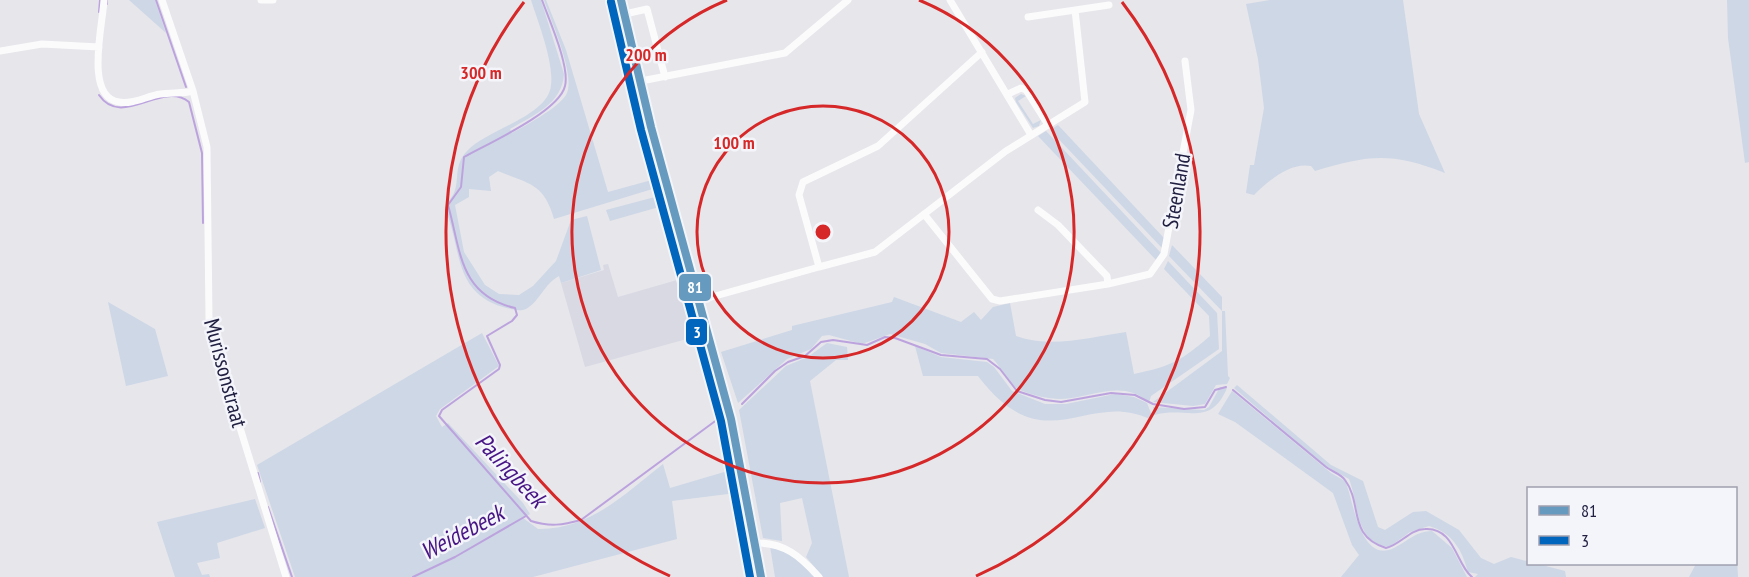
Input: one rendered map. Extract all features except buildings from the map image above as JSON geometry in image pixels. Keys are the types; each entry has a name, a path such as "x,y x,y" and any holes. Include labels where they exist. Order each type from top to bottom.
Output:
{"main road":[{"path":"621,0 651,127 701,300 735,438 760,577"}],"street":[{"path":"104,0 99,47 99,80 103,91 111,99 128,102 163,93 193,92"},
{"name":"Murissonstraat","path":"162,0 193,92 207,147 209,318 213,340 286,577"},
{"path":"261,0 273,0"},
{"path":"641,81 785,53 848,0"},
{"path":"950,0 1031,135"},
{"path":"1028,17 1109,5"},
{"path":"625,14 647,9 665,77"},
{"path":"701,300 875,252 1005,151 1085,102 1075,10"},
{"path":"0,51 42,44 99,47"},
{"path":"819,267 799,195 803,182 878,146 982,52"},
{"name":"Steenland","path":"924,214 992,299 1000,301 1108,284 1150,274 1164,254 1191,110 1185,61"},
{"path":"1008,94 1021,88 1026,90 1048,125"},
{"path":"1038,210 1059,225 1107,276 1108,284"},
{"path":"754,543 787,548 797,554 819,577"}],"shaded area":[{"path":"129,0 155,0 166,33"},
{"path":"531,0 541,0 564,74 558,93 552,101 510,129 512,133 541,116 566,95 568,75 544,0 546,0 566,50 608,192 659,178 659,187 554,219 540,191 527,182 498,171 489,177 491,191 469,189 469,197 455,205 464,252 485,285 499,294 519,295 533,286 556,261 571,220 587,216 601,270 561,283 559,276 550,283 531,306 518,310 487,300 475,291 461,266 445,209 456,188 458,167 467,151 476,143 529,114 548,96 551,85 550,65"},
{"path":"1270,0 1403,0 1419,114 1445,173 1394,159 1366,159 1315,171 1311,166 1295,167 1273,179 1254,195 1246,193 1250,165 1254,165 1264,108 1258,59 1246,4"},
{"path":"1727,0 1749,0 1749,162 1745,163 1728,38"},
{"path":"1021,94 1026,96 1018,101 1033,124 1041,120 1039,126 1033,128 1016,102 1015,98"},
{"path":"1058,125 1164,238 1162,248 1050,130"},
{"path":"1046,131 1161,253 1157,261 1038,136"},
{"path":"655,197 659,207 610,221 606,210"},
{"path":"1172,245 1222,297 1222,311 1169,256"},
{"path":"1168,261 1217,313 1219,349 1151,396 1149,403 1139,396 1118,390 1061,399 1035,395 1016,388 993,359 941,353 925,344 890,334 862,344 829,335 822,336 811,349 787,359 738,403 721,352 792,330 792,326 892,302 894,297 961,322 974,312 981,320 993,307 1010,303 1016,336 1030,340 1071,341 1126,332 1134,374 1175,361 1210,336 1209,316 1164,269"},
{"path":"608,264 618,297 677,280 694,337 585,367 561,283 604,270 603,265"},
{"path":"108,302 155,329 168,376 126,386"},
{"path":"1222,311 1225,311 1228,376 1230,378 1227,384 1216,385 1205,404 1193,406 1153,402 1222,351"},
{"path":"482,333 499,366 440,409 436,416 442,427 448,423 523,503 530,514 523,518 538,529 556,528 590,517 620,498 663,464 670,488 731,470 736,493 672,501 677,539 533,577 295,577 257,465"},
{"path":"827,343 847,347 848,360 836,360 810,381 849,577 823,577 806,557 812,543 802,498 780,503 782,541 763,538 739,410 786,366 808,357"},
{"path":"915,346 941,357 987,362 994,367 1012,391 1045,404 1066,404 1115,394 1134,397 1147,403 1152,416 1150,419 1127,412 1106,412 1045,420 1024,416 1002,402 978,376 923,376"},
{"path":"1237,385 1331,465 1363,481 1378,527 1385,530 1413,512 1426,511 1459,530 1481,558 1494,564 1511,557 1527,561 1527,565 1542,565 1565,571 1566,577 1475,577 1478,574 1468,572 1455,543 1444,533 1429,526 1410,532 1389,547 1378,544 1369,538 1364,530 1349,479 1324,465 1234,388"},
{"path":"1220,387 1227,388 1213,408 1205,412 1154,415 1153,407 1204,410 1209,407"},
{"path":"1232,391 1331,473 1345,481 1359,527 1373,547 1382,551 1394,548 1417,535 1432,531 1452,548 1467,577 1341,577 1359,555 1352,545 1333,493 1235,422 1218,414"},
{"path":"255,499 265,528 217,543 220,558 197,563 202,575 209,574 210,577 175,577 157,522"},
{"path":"770,546 789,554 814,577 775,577"},
{"path":"1737,559 1738,577 1689,577 1695,565 1737,565"}],"waterway":[{"path":"99,12 100,0"},
{"path":"156,0 186,87"},
{"name":"Palingbeek","path":"542,0 562,55 566,77 565,86 560,96 536,116 464,157 461,187 448,205 460,254 473,282 483,293 497,302 515,308 517,315 512,321 487,336 500,365 499,369 442,410 439,416 531,521 550,525 581,520 718,419"},
{"path":"99,95 108,104 119,107 167,96 178,97 189,102 202,153 203,223"},
{"name":"Palingbeek","path":"742,404 775,371 788,362 805,356 821,342 833,340 867,345 885,337 895,338 941,355 987,359 1000,369 1017,391 1045,400 1061,402 1111,393 1135,395 1153,404 1184,409 1205,407 1215,390 1226,387"},
{"path":"1233,390 1326,467 1343,478 1354,499 1361,528 1374,543 1386,548 1420,530 1435,530 1449,540 1472,577"},
{"path":"258,473 260,482"},
{"path":"268,507 292,577"},
{"name":"Weidebeek","path":"413,577 455,557 526,516"}],"transit line":[{"name":"81","path":"621,0 651,127 731,419 761,577"},
{"name":"3","path":"611,2 641,130 721,421 750,577"}]}
